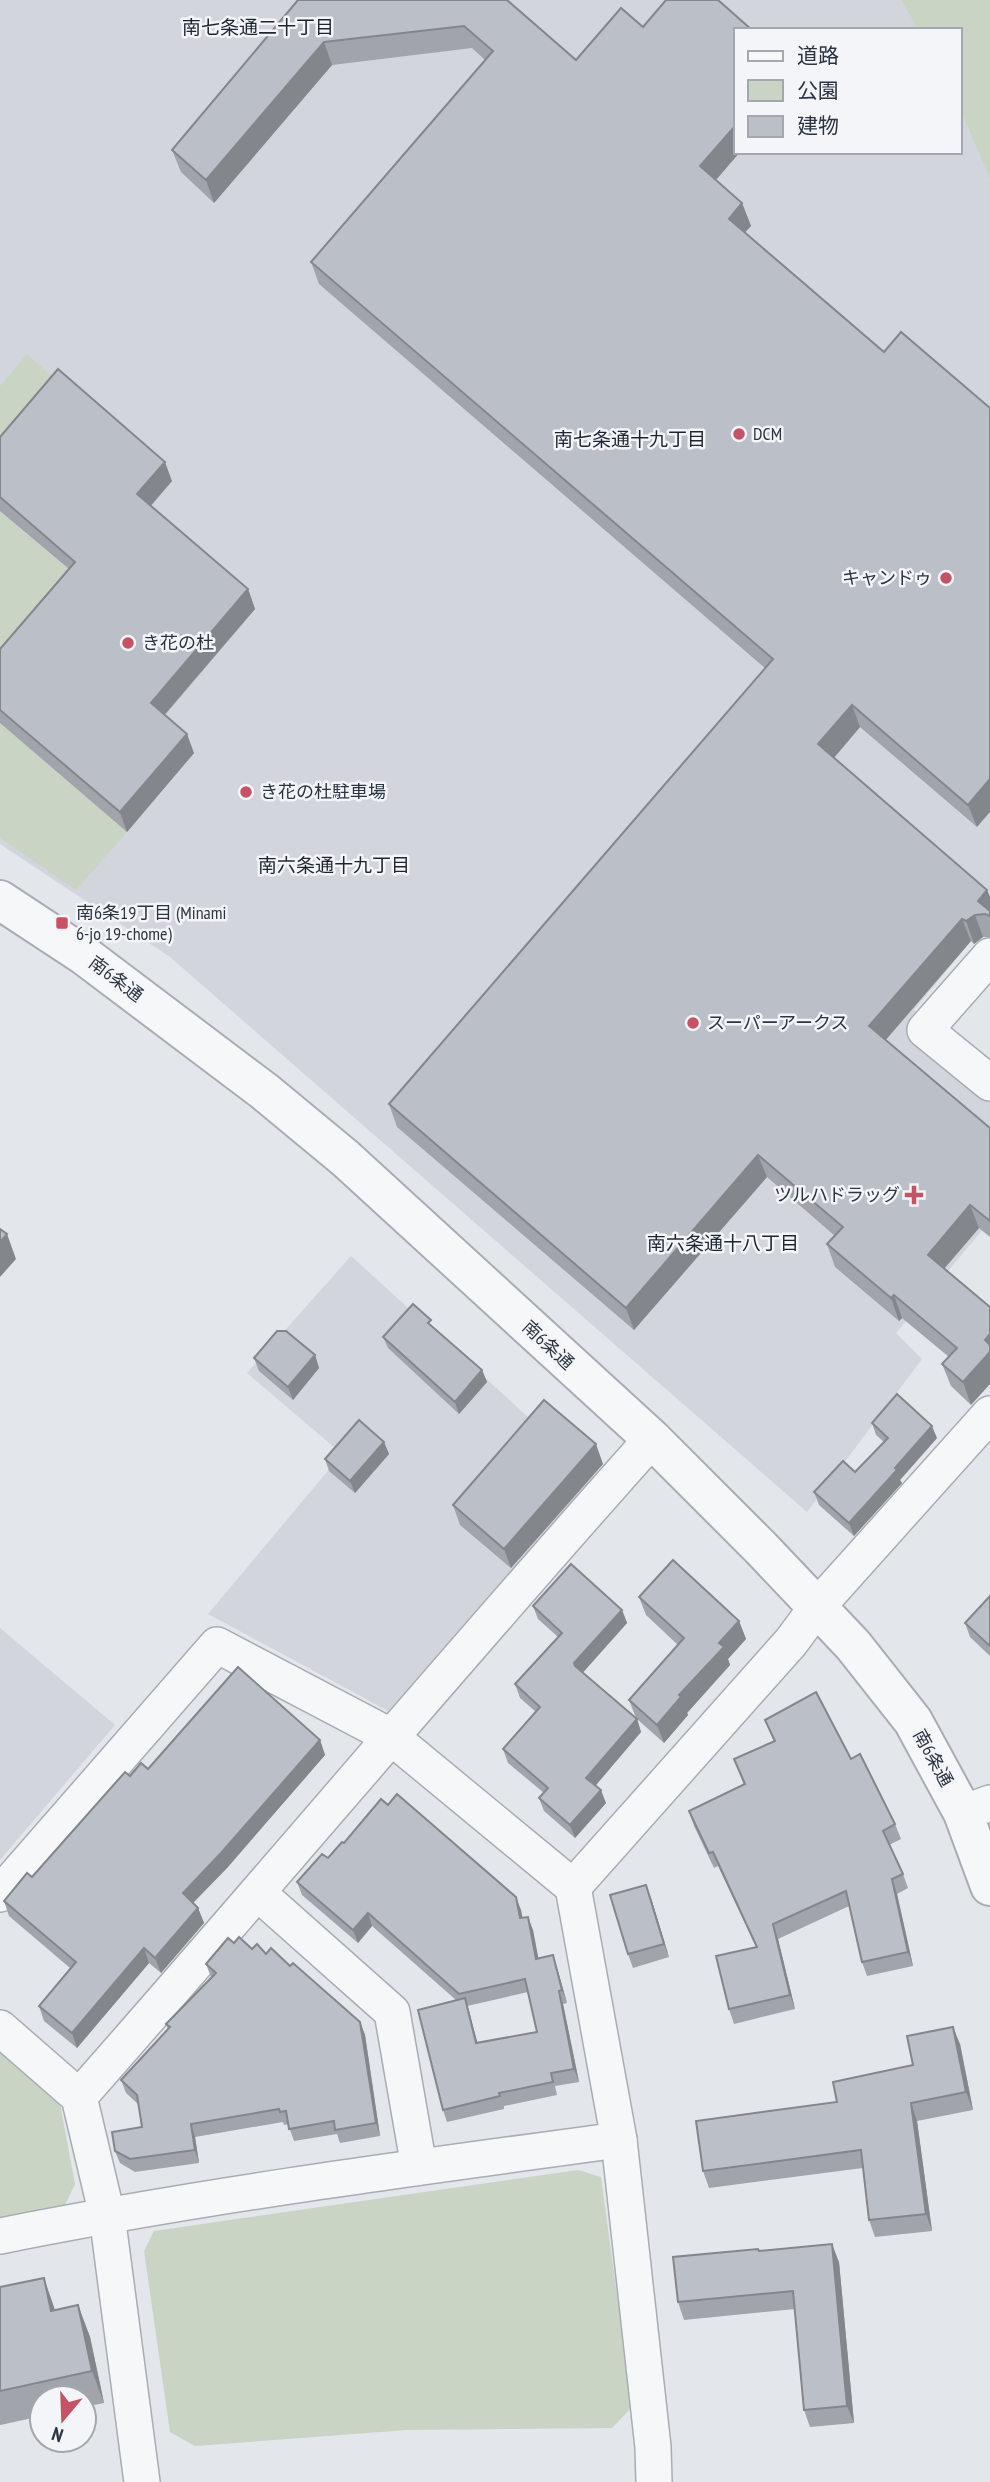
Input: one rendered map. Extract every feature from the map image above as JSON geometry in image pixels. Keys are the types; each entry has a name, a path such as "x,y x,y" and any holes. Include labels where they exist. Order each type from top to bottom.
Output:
{"street":[{"name":"南6条通","path":"0,900 85,956 264,1091 345,1158 652,1439 853,1645 913,1721 976,1808 990,1886"},
{"path":"990,956 925,1030 990,1083"},
{"path":"573,1887 791,1642 817,1607 990,1414"},
{"path":"79,2097 258,1893 390,1736 652,1439"},
{"path":"0,1894 217,1645 390,1736 573,1887 619,2140 653,2447 654,2482"},
{"path":"258,1893 392,2012 419,2167"},
{"path":"0,2028 79,2097 107,2215 142,2482"},
{"path":"0,2236 107,2215 419,2167 619,2140"}],"shaded area":[{"path":"0,0 901,0 917,28 734,28 734,154 962,154 962,115 990,179 990,918 914,1010 990,1070 990,1221 896,1333 922,1359 807,1512 170,957 0,844"},
{"path":"351,1256 594,1477 390,1712 208,1614 342,1454 247,1373"},
{"path":"0,1628 115,1725 0,1860"}],"green space":[{"path":"901,0 990,0 990,179 962,115 962,28 917,28"},
{"path":"27,354 65,389 0,464 0,386"},
{"path":"0,511 82,581 0,677"},
{"path":"0,723 127,832 76,890 0,838"},
{"path":"0,2050 60,2104 75,2184 64,2207 0,2218"},
{"path":"578,2170 601,2177 632,2407 612,2428 407,2430 195,2446 170,2432 144,2251 154,2231"}],"building":[{"path":"298,0 507,0 576,60 621,8 643,27 666,0 718,0 750,28 734,28 734,127 700,166 742,203 729,219 884,352 901,332 990,408 990,779 968,805 852,705 818,744 987,890 978,901 990,911 990,916 975,915 966,921 962,919 869,1026 990,1128 990,1221 970,1205 928,1255 990,1307 990,1334 985,1340 990,1345 990,1352 963,1382 942,1364 957,1348 894,1295 891,1298 827,1244 843,1227 758,1155 626,1308 389,1104 773,659 311,262 493,51 464,26 324,42 206,180 172,150"},
{"name":"き花の杜","path":"58,369 165,462 137,494 248,589 151,703 187,734 120,812 0,710 0,649 75,562 0,497 0,437"},
{"path":"0,1229 7,1234 0,1242"},
{"path":"413,1304 431,1320 428,1323 482,1370 455,1402 383,1337"},
{"path":"277,1331 286,1331 315,1355 288,1387 254,1358"},
{"path":"897,1394 932,1426 849,1523 814,1492 843,1461 855,1472 888,1438 872,1423"},
{"path":"544,1400 596,1444 504,1549 453,1505"},
{"path":"359,1420 384,1442 350,1481 325,1459"},
{"path":"673,1560 739,1621 719,1643 724,1647 679,1695 681,1697 657,1725 629,1700 684,1638 639,1597"},
{"path":"571,1564 622,1610 574,1663 575,1666 637,1719 586,1778 601,1790 570,1825 539,1798 548,1788 503,1749 540,1707 515,1684 562,1633 533,1606"},
{"path":"990,1596 990,1646 965,1623"},
{"path":"238,1667 320,1740 183,1893 198,1908 155,1958 144,1948 72,2033 39,2006 76,1962 4,1901 27,1873 32,1877 125,1772 130,1776 141,1763 148,1769"},
{"path":"816,1692 851,1759 860,1754 895,1824 883,1831 903,1874 892,1879 908,1952 862,1962 846,1891 773,1924 790,1995 729,2009 716,1956 757,1947 713,1852 709,1853 689,1811 745,1784 734,1759 775,1741 765,1720"},
{"path":"397,1794 516,1897 520,1918 528,1917 536,1959 553,1955 562,1990 559,1991 574,2069 551,2073 553,2082 499,2093 500,2096 443,2110 418,2010 465,1998 476,2043 537,2032 525,1979 459,1994 368,1913 353,1930 297,1882 322,1854 328,1858 344,1843 381,1799 388,1805"},
{"path":"646,1885 664,1944 628,1954 610,1895"},
{"path":"239,1937 252,1949 257,1944 266,1954 271,1948 290,1966 293,1963 360,2022 376,2123 335,2130 334,2121 289,2129 286,2111 280,2112 279,2109 191,2124 195,2150 130,2159 115,2151 112,2132 142,2127 137,2095 121,2080 170,2027 166,2024 216,1973 206,1964 228,1938 234,1943"},
{"path":"953,2027 966,2092 911,2103 926,2214 869,2220 861,2150 703,2171 696,2121 837,2102 833,2082 913,2065 907,2036"},
{"path":"832,2244 847,2406 804,2410 793,2291 678,2302 673,2257"},
{"path":"44,2278 51,2311 78,2305 92,2371 0,2391 0,2287"}],"place":[{"name":"DCM","path":"739,434"},
{"name":"キャンドゥ","path":"946,578"},
{"name":"き花の杜","path":"128,643"},
{"name":"き花の杜駐車場","path":"246,792"},
{"name":"南6条19丁目 (Minami 6-jo 19-chome)","path":"62,923"},
{"name":"スーパーアークス","path":"693,1023"},
{"name":"ツルハドラッグ","path":"914,1195"}],"district":[{"name":"南七条通二十丁目","path":"258,27"},
{"name":"南七条通十九丁目","path":"630,439"},
{"name":"南六条通十九丁目","path":"334,865"},
{"name":"南六条通十八丁目","path":"723,1243"}]}
